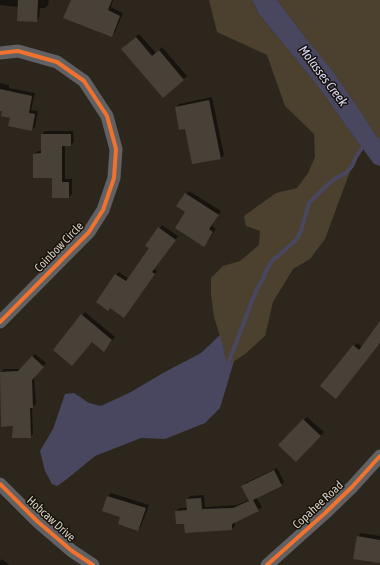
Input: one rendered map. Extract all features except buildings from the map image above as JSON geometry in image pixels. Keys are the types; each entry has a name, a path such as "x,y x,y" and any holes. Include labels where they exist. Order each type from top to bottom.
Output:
{"street":[{"name":"Coinbow Circle","path":"0,53 18,51 57,62 84,81 107,116 116,149 114,178 103,210 89,232 0,322"},
{"name":"Copahee Road","path":"267,565 352,487 380,456"},
{"name":"Hobcaw Drive","path":"0,484 37,521 72,551 93,565"}],"shaded area":[{"path":"209,0 252,0 259,14 320,89 362,148 352,166 325,239 310,259 293,269 273,302 265,336 245,354 227,366 223,346 214,317 211,295 211,278 223,266 240,261 259,245 260,231 246,226 244,216 276,193 297,188 308,173 315,157 314,134 285,106 267,55 217,32"},
{"path":"277,0 380,0 380,139 377,137 332,70"}],"water":[{"name":"Molasses Creek","path":"252,0 277,0 332,70 377,137 380,139 380,166 374,164 320,89 259,14"},
{"path":"220,335 227,365 234,361 220,408 205,423 165,439 141,438 95,456 57,486 52,484 45,471 40,451 53,429 65,394 74,393 89,403 101,406 131,392 201,353"}],"waterway":[{"path":"227,366 256,291 267,269 272,261 296,240 301,231 309,203 336,178 346,173 352,166 362,148"}],"cycle path":[{"path":"0,53 18,51 57,62 84,81 107,116 116,149 114,178 103,210 89,232 0,322"},
{"path":"267,565 352,487 380,456"},
{"path":"0,484 37,521 72,551 93,565"}]}
